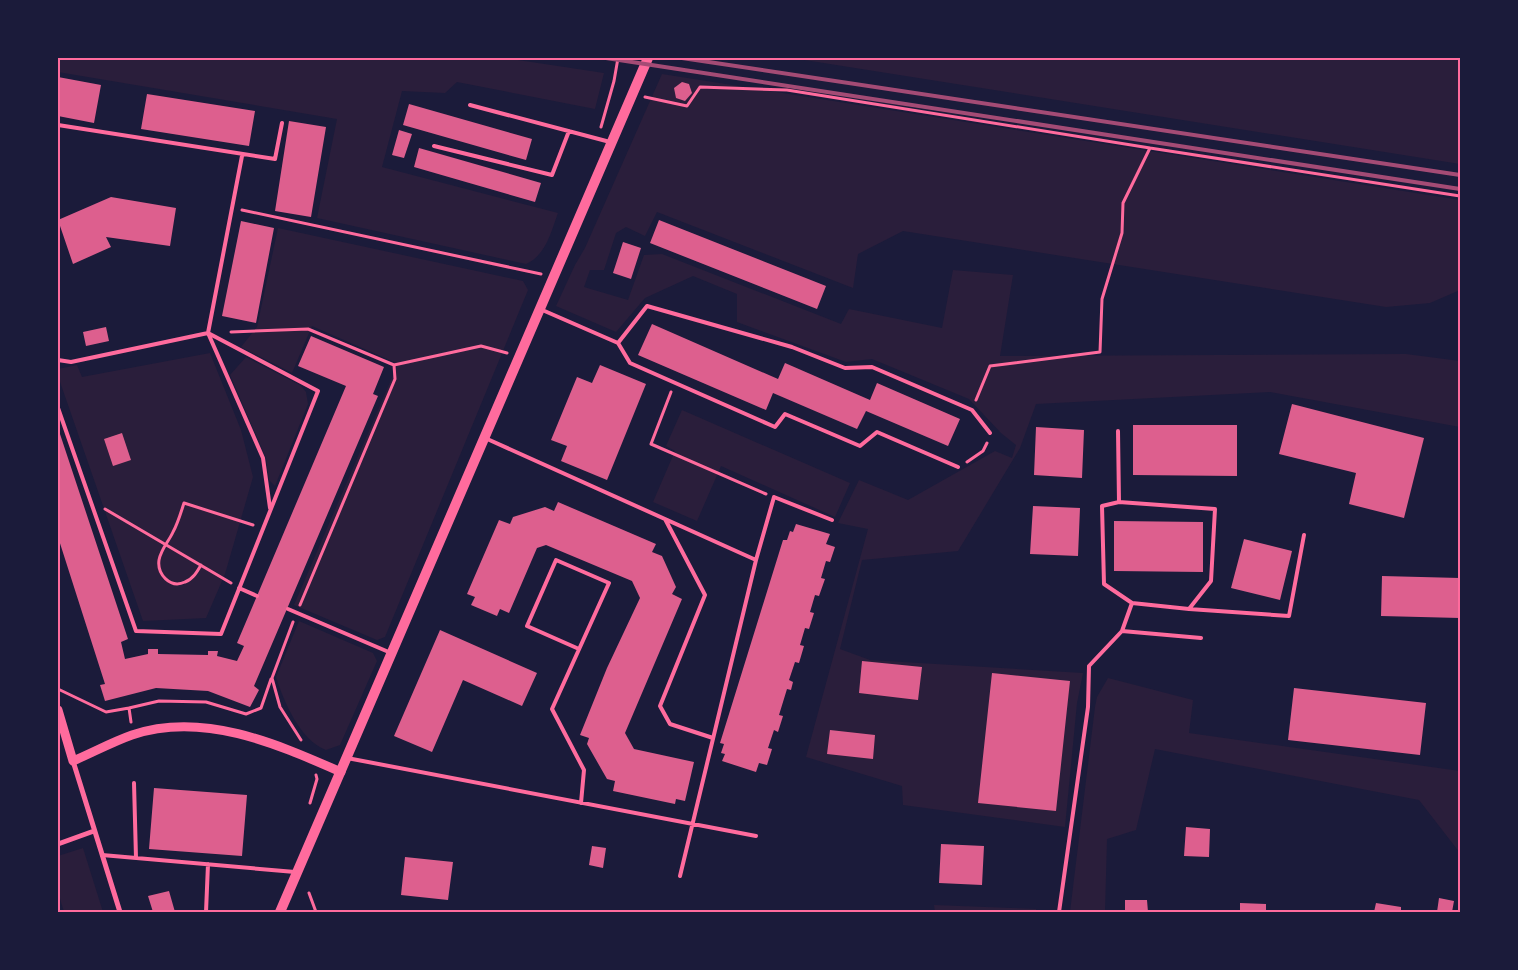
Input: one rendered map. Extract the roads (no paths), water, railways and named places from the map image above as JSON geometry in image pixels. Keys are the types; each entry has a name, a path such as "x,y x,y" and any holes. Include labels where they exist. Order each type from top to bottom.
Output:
{"main road":[{"path":"280,912 342,772 648,58"}],"street":[{"path":"58,710 120,912"},
{"path":"73,761 132,735 169,727 209,729 256,737 342,772"},
{"path":"58,844 94,831"}],"lane":[{"path":"470,105 612,142"},
{"path":"58,125 242,156 275,159 282,123"},
{"path":"434,146 552,175 569,131"},
{"path":"242,156 208,333 262,458 270,510"},
{"path":"618,343 647,306 792,347 845,368 872,367 972,410 990,433"},
{"path":"540,309 618,343 630,364 775,427 785,414 860,446 877,432 958,467"},
{"path":"58,360 71,362 208,333 318,392 221,634 136,631 58,408"},
{"path":"1118,431 1120,502"},
{"path":"485,438 756,560"},
{"path":"680,876 756,560 774,497 832,520"},
{"path":"1189,609 1211,581 1215,508 1120,502 1102,506 1104,584 1132,603 1189,609 1289,616 1304,535"},
{"path":"665,519 705,595 660,706 670,724 713,738"},
{"path":"579,649 527,626 556,560 609,583 552,710 584,770 581,803"},
{"path":"239,588 257,596"},
{"path":"1059,912 1088,707 1089,666 1122,631 1132,603"},
{"path":"288,609 392,653"},
{"path":"1122,631 1201,638"},
{"path":"347,758 756,836"},
{"path":"134,783 136,858"},
{"path":"102,855 297,872"},
{"path":"206,912 208,864"}],"railway":[{"path":"606,58 1460,189"},
{"path":"682,58 1460,175"}]}
